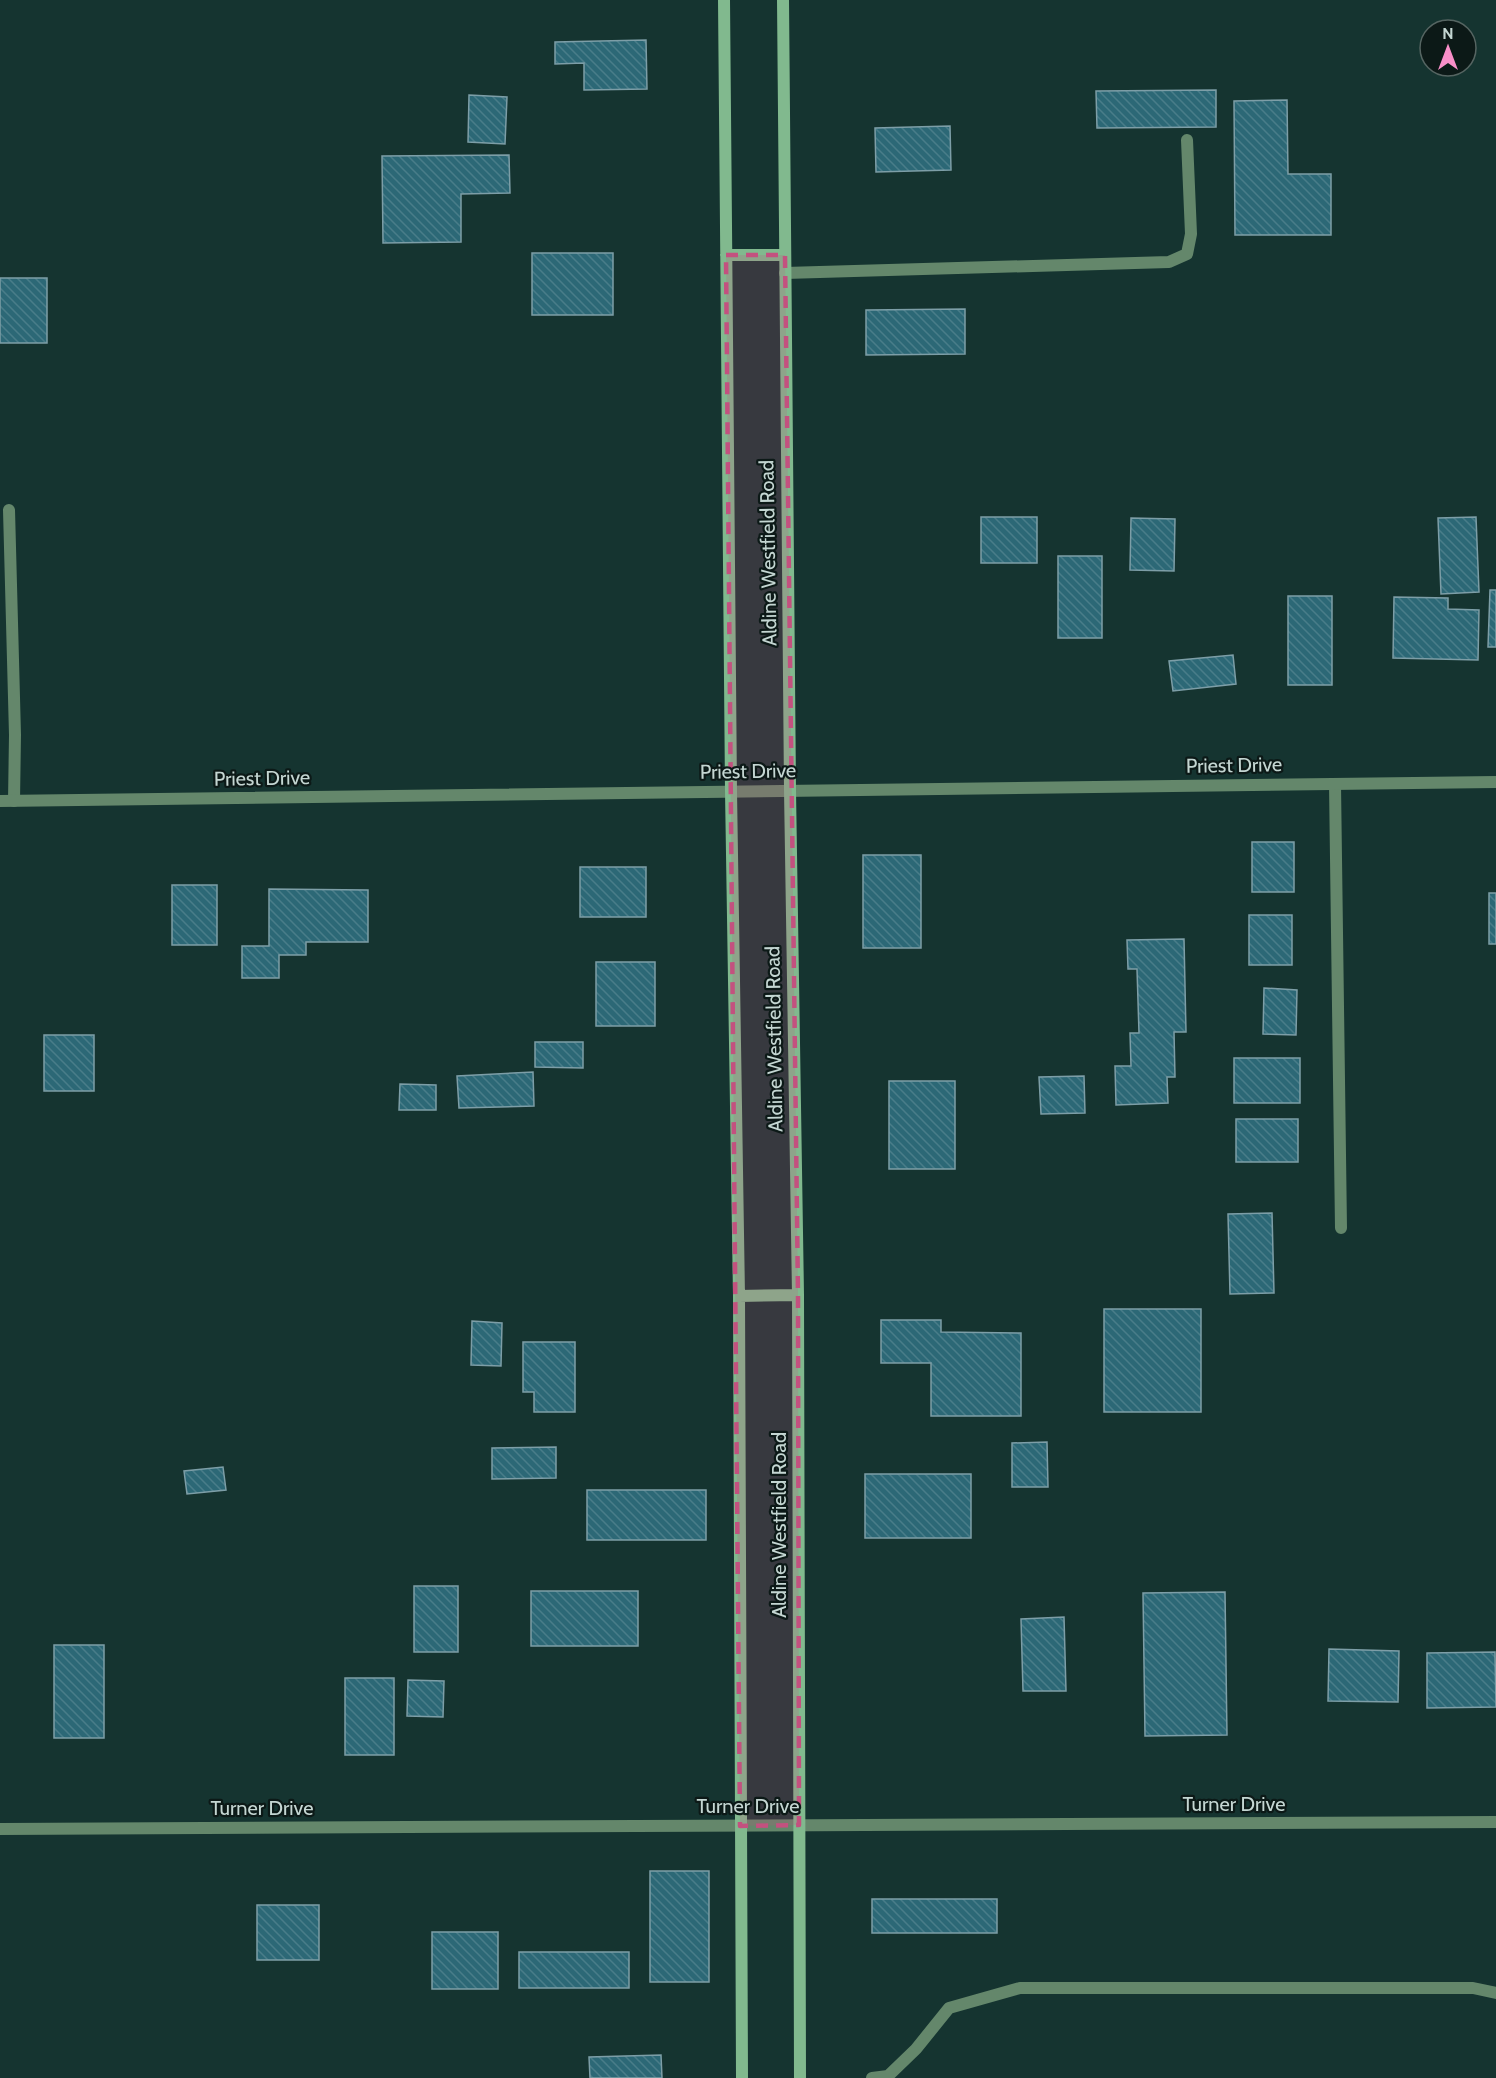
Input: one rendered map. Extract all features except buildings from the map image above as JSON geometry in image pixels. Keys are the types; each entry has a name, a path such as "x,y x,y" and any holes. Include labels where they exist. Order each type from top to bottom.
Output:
{"main road":[{"name":"Aldine Westfield Road","path":"724,0 731,791 739,1296 742,2078"},
{"name":"Aldine Westfield Road","path":"783,0 790,790 798,1295 800,2078"},
{"path":"726,255 785,255"},
{"path":"739,1296 798,1295"}],"street":[{"path":"785,273 1169,262 1187,254 1191,234 1187,140"},
{"path":"9,510 15,735 14,801"},
{"name":"Priest Drive","path":"0,801 1496,782"},
{"path":"1335,784 1341,1228"},
{"name":"Turner Drive","path":"0,1829 1496,1822"},
{"path":"872,2078 888,2076 916,2049 949,2008 1020,1988 1473,1988 1496,1993"}],"highlighted area":[{"path":"726,255 785,255 798,1295 799,1825 740,1826"}]}
